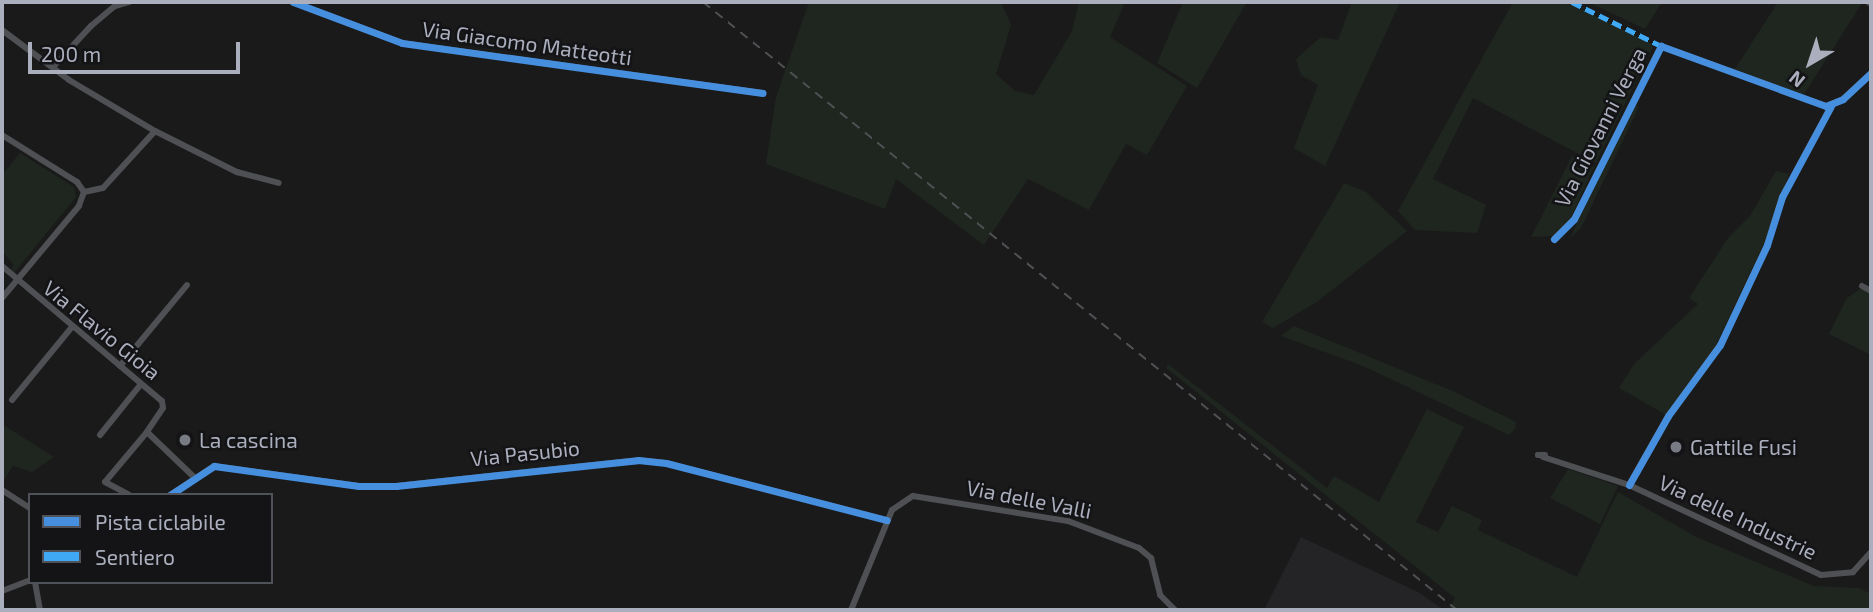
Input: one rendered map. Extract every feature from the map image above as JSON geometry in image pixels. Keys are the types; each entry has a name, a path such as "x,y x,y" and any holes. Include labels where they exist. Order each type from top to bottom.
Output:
{"street":[{"path":"53,67 91,26 115,6 129,2"},
{"name":"Via Giacomo Matteotti","path":"293,2 306,3 402,43 763,93"},
{"path":"2,30 53,67 155,131 237,172 279,183"},
{"name":"Via Giovanni Verga","path":"1554,239 1574,219 1661,46 1831,106"},
{"path":"1629,485 1668,416 1720,345 1767,245 1782,197 1831,106 1871,73"},
{"path":"84,192 103,188 155,131"},
{"path":"2,135 77,182 84,192"},
{"path":"2,298 79,206 84,192"},
{"name":"Via Flavio Gioia","path":"2,266 15,281 141,384 163,408 147,432"},
{"path":"120,366 187,285"},
{"path":"1862,286 1871,291"},
{"path":"12,400 72,327"},
{"path":"100,435 141,384"},
{"path":"125,493 106,482 147,432 194,477"},
{"name":"Via delle Industrie","path":"1540,454 1629,485 1821,575 1853,572 1871,552"},
{"name":"Via Pasubio","path":"173,493 214,466 238,467 359,485 396,486 638,460 666,463 887,520"},
{"path":"2,490 28,507"},
{"name":"Via delle Valli","path":"887,520 898,501 913,496 1085,526 1147,553 1155,568 1160,595 1175,610"},
{"path":"851,610 887,520"},
{"path":"2,591 28,580"},
{"path":"35,584 40,610"}],"shaded area":[{"path":"809,2 1001,2 1011,25 996,74 1015,91 1034,95 1072,31 1079,2 1125,2 1110,37 1187,86 1147,155 1126,144 1089,210 1028,179 984,245 896,179 885,209 766,164 776,97"},
{"path":"1183,2 1247,2 1197,88 1157,63"},
{"path":"1352,2 1400,2 1325,166 1294,148 1318,85 1301,75 1296,59 1321,37 1338,40"},
{"path":"1513,2 1567,2 1654,45 1596,163 1473,98 1433,179 1486,205 1477,233 1415,230 1398,211"},
{"path":"1588,2 1662,2 1645,29"},
{"path":"1778,2 1862,3 1803,96 1735,69"},
{"path":"1633,103 1639,107 1581,228 1570,238"},
{"path":"20,153 74,187 76,197 14,273 11,269 14,265 2,251 2,175"},
{"path":"1572,156 1594,167 1571,217 1553,236 1531,237"},
{"path":"1776,171 1789,174 1764,243 1716,345 1666,415 1619,388 1634,364 1698,304 1689,298 1728,238 1750,216"},
{"path":"1344,183 1366,192 1407,231 1317,302 1273,328 1262,322"},
{"path":"1864,286 1871,289 1871,355 1829,334 1847,298"},
{"path":"1294,326 1455,392 1516,422 1515,429 1509,435 1363,366 1281,336"},
{"path":"1168,364 1327,488 1334,476 1379,502 1427,409 1464,427 1416,522 1438,532 1452,506 1482,520 1478,530 1577,577 1618,492 1696,537 1814,586 1859,588 1871,594 1871,610 1448,610 1455,598 1166,368"},
{"path":"2,424 54,457 32,472 13,466 2,483"},
{"path":"1568,469 1618,486 1600,524 1550,498"},
{"path":"1301,537 1418,592 1444,610 1264,610"}],"railway":[{"path":"703,2 1457,610"}],"marked path":[{"path":"1572,2 1661,46"}],"cycle path":[{"path":"293,2 402,43 763,93"},
{"path":"1554,239 1574,219 1661,46 1826,106 1843,99 1871,73"},
{"path":"1629,485 1668,416 1720,345 1767,245 1782,197 1831,106"},
{"path":"173,493 214,466 359,486 396,486 638,460 666,463 887,520"}],"place":[{"name":"La cascina","path":"185,440"},
{"name":"Gattile Fusi","path":"1676,447"}]}
